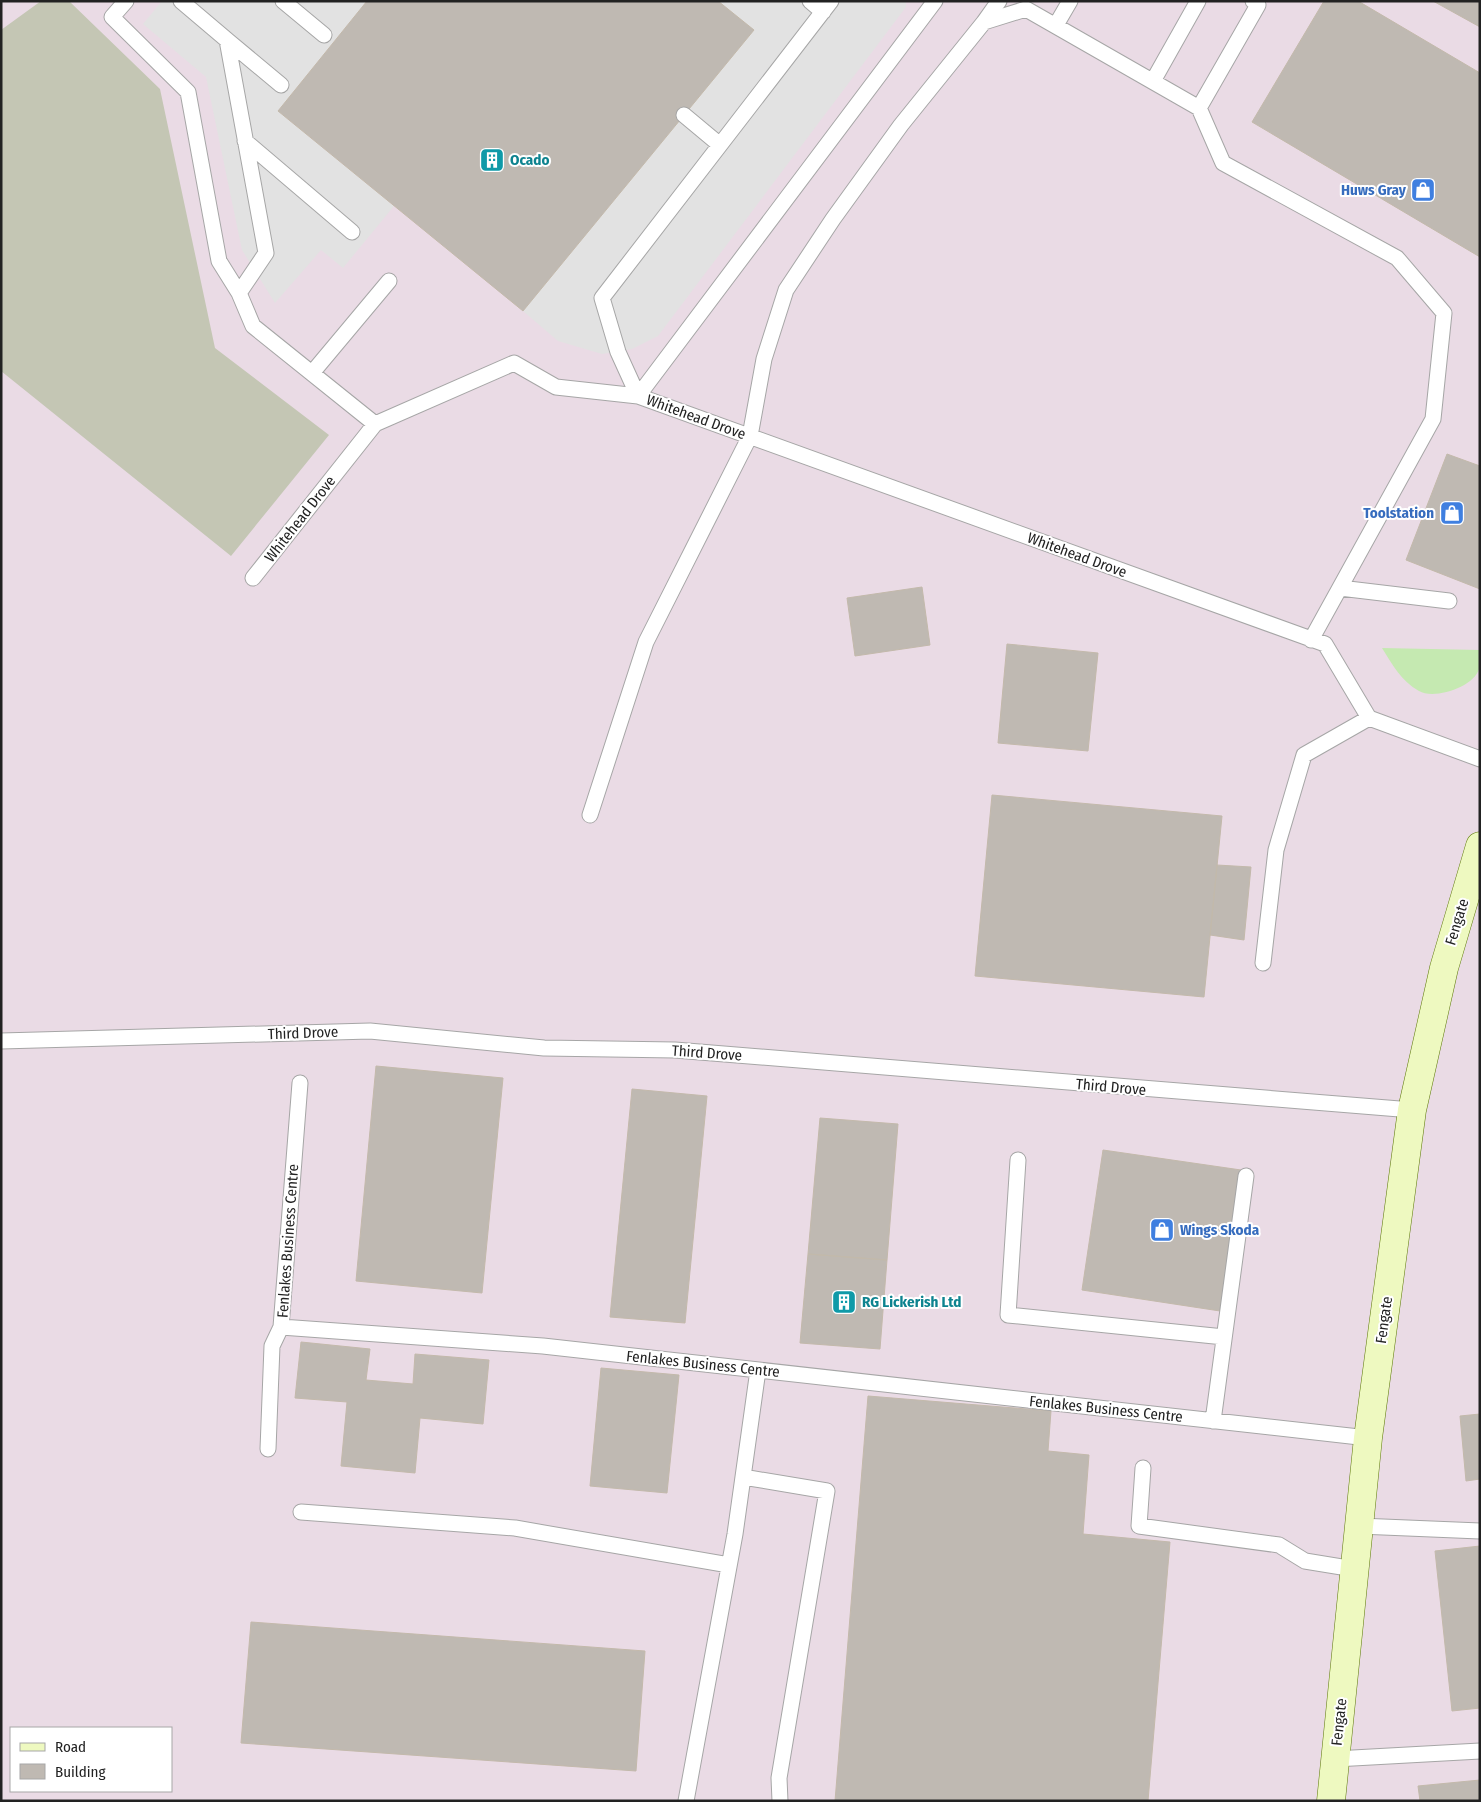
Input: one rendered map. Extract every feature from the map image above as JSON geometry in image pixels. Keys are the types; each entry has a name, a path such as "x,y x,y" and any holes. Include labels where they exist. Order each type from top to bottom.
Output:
{"street":[{"name":"Fengate","path":"1331,1801 1368,1438 1412,1110 1444,968 1479,854"}],"lane":[{"path":"126,1 112,17 188,92 219,261 239,294 253,326 375,424"},
{"path":"284,1 324,35"},
{"path":"638,396 618,352 602,298 827,6 810,1"},
{"name":"Whitehead Drove","path":"638,396 935,1"},
{"path":"590,815 646,642 750,436 764,359 786,290 833,219 901,124 999,1"},
{"path":"1056,25 1070,1"},
{"path":"1153,80 1198,1"},
{"path":"1199,108 1258,5 1253,1"},
{"path":"182,2 281,85"},
{"path":"984,22 1026,9 1199,108 1222,163 1397,258 1444,313 1432,419 1311,640"},
{"path":"227,40 266,253 239,294"},
{"path":"684,115 720,145"},
{"path":"245,141 352,232"},
{"path":"312,373 390,281"},
{"name":"Whitehead Drove","path":"253,578 375,424 514,363 556,387 638,396 1325,644 1369,718"},
{"path":"1340,588 1449,600"},
{"path":"1263,963 1276,850 1304,755 1369,718 1480,759"},
{"name":"Third Drove","path":"1,1041 370,1032 544,1048 675,1050 1412,1110"},
{"name":"Fenlakes Business Centre","path":"300,1084 281,1327 543,1346 1368,1438"},
{"path":"1018,1160 1008,1315 1224,1336"},
{"path":"1213,1421 1246,1176"},
{"path":"268,1449 272,1346 281,1327"},
{"path":"686,1801 729,1566 758,1370"},
{"path":"1142,1468 1139,1526 1279,1544 1305,1561 1354,1569"},
{"path":"743,1477 826,1491 779,1778 780,1801"},
{"path":"301,1512 515,1528 729,1566"},
{"path":"1359,1526 1480,1531"},
{"path":"1335,1759 1480,1751"}],"shaded area":[{"path":"1,1 1480,1 1480,1801 1,1801"},
{"path":"41,1 69,1 160,89 215,348 329,435 231,556 1,371 1,30"},
{"path":"162,1 367,1 278,111 394,206 343,268 321,250 275,303 242,250 206,77 143,24"},
{"path":"718,1 906,1 906,7 658,336 632,349 602,354 558,341 523,311 753,30"}],"green space":[{"path":"1382,648 1480,650 1480,667 1476,675 1462,686 1443,693 1426,693 1413,687 1402,677"}],"building":[{"name":"Ocado","path":"367,1 718,1 754,30 523,311 278,111"},
{"name":"Huws Gray","path":"1324,1 1358,1 1480,73 1480,257 1252,122"},
{"path":"1433,1 1480,1 1480,27"},
{"name":"Toolstation","path":"1447,454 1480,466 1480,589 1406,560"},
{"path":"922,587 930,645 855,656 847,598"},
{"path":"1007,644 1098,653 1088,751 998,743"},
{"path":"992,795 1222,816 1204,997 975,976"},
{"path":"1217,865 1251,867 1244,940 1210,935"},
{"path":"376,1066 503,1078 482,1293 356,1281"},
{"path":"632,1089 707,1096 685,1323 610,1317"},
{"path":"820,1118 898,1124 887,1260 808,1254"},
{"name":"Wings Skoda","path":"1103,1150 1241,1170 1220,1311 1082,1290"},
{"name":"RG Lickerish Ltd","path":"808,1254 887,1260 880,1349 800,1343"},
{"path":"301,1342 370,1349 366,1380 413,1384 415,1354 489,1360 483,1424 420,1418 415,1473 341,1466 347,1402 295,1398"},
{"path":"601,1368 679,1375 667,1493 590,1486"},
{"path":"868,1396 1051,1411 1048,1451 1089,1455 1083,1534 1170,1542 1148,1801 835,1801"},
{"path":"1480,1414 1480,1479 1466,1481 1460,1416"},
{"path":"1480,1546 1480,1708 1452,1711 1435,1551"},
{"path":"251,1622 645,1651 636,1771 241,1743"},
{"path":"1480,1780 1480,1801 1420,1801 1418,1786"}],"place":[{"name":"Ocado","path":"492,160"},
{"name":"Huws Gray","path":"1423,190"},
{"name":"Toolstation","path":"1452,513"},
{"name":"Wings Skoda","path":"1162,1230"},
{"name":"RG Lickerish Ltd","path":"844,1302"}]}
